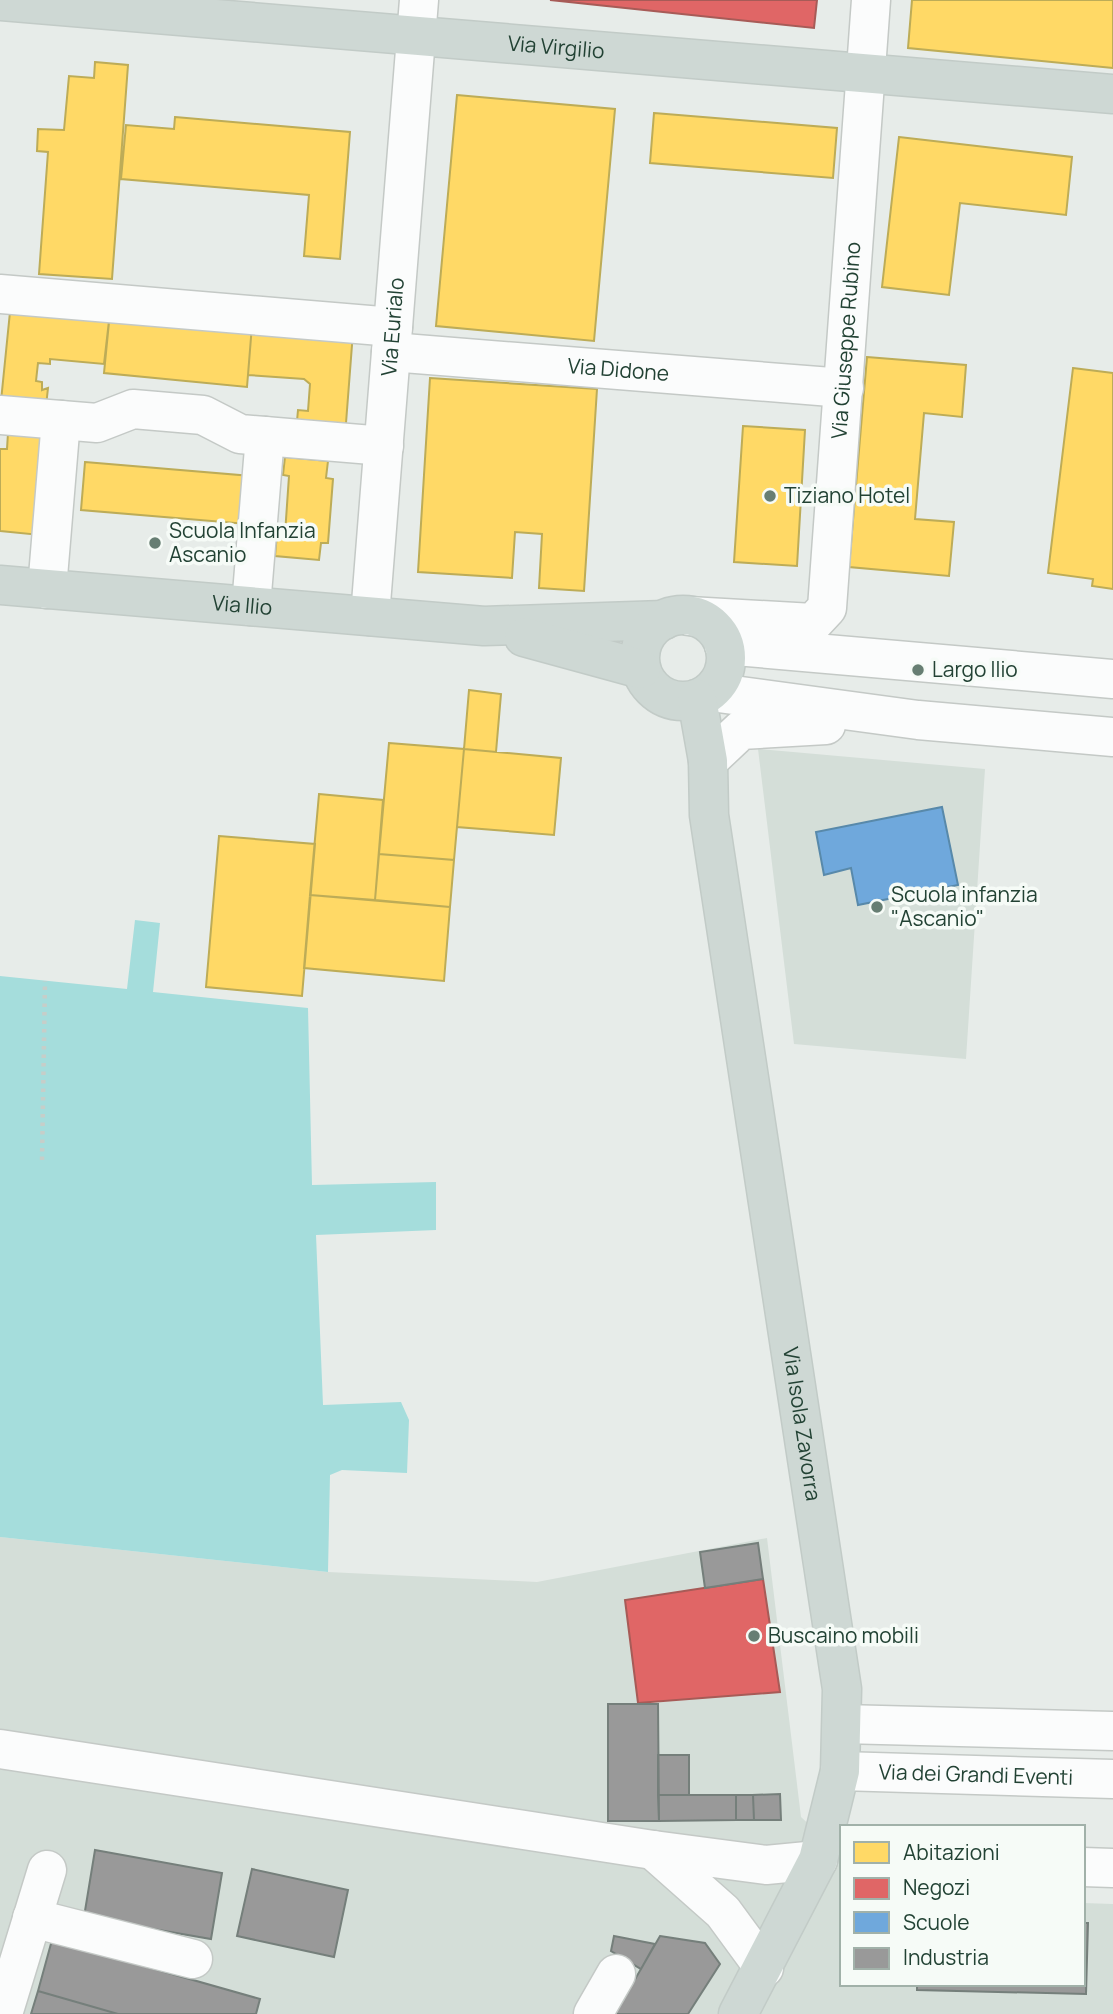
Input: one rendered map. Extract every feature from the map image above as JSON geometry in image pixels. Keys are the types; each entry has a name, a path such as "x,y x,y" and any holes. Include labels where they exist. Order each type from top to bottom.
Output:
{"main road":[{"name":"Via Virgilio","path":"0,1 417,18 867,74 1113,94"},
{"name":"Via Ilio","path":"0,585 484,626 676,618"},
{"path":"676,618 712,627 723,645 725,666 678,689 644,640 652,628 676,618"},
{"name":"Via Ilio","path":"484,626 678,689"},
{"name":"Via Isola Zavorra","path":"678,689 708,761 709,815"},
{"name":"Via Isola Zavorra","path":"678,689 709,815 842,1689 840,1771 818,1860 738,2014"}],"street":[{"name":"Via Giuseppe Rubino","path":"676,618 813,623 827,608 871,0"},
{"name":"Via Eurialo","path":"370,616 417,18"},
{"name":"Via Didone","path":"0,294 392,340 844,388"},
{"path":"0,415 97,423 133,409 203,415 240,434 384,446"},
{"path":"47,589 61,420"},
{"path":"251,606 265,436"},
{"path":"723,645 1113,679"},
{"path":"678,689 918,720 1113,737"},
{"path":"708,761 741,730 918,720"},
{"path":"842,1724 1113,1731"},
{"path":"0,1749 653,1850 765,1865 818,1860"},
{"name":"Via dei Grandi Eventi","path":"840,1771 1113,1779"},
{"path":"653,1850 723,1912 764,1968"},
{"path":"1085,1867 1113,1868"},
{"path":"3,2014 47,1870"},
{"path":"32,1918 193,1959"},
{"path":"593,2014 616,1974"}],"path":[{"path":"42,1160 45,981"}],"shaded area":[{"name":"Scuola infanzia \"Ascanio\"","path":"758,749 985,769 966,1059 794,1044"},
{"path":"0,1537 328,1572 537,1582 767,1538 801,1817 840,1853 840,1986 1085,1986 1085,1903 1113,1904 1113,2014 0,2014"}],"water":[{"path":"135,920 160,923 153,992 308,1008 312,1185 436,1182 436,1230 316,1235 323,1405 401,1402 409,1420 407,1473 342,1470 330,1475 328,1572 0,1537 0,976 127,989"}],"building: Abitazioni":[{"path":"912,0 1113,0 1113,68 908,48"},
{"path":"95,62 128,65 112,279 39,274 48,152 37,151 38,129 64,130 69,76 94,78"},
{"path":"457,95 615,109 594,341 436,326"},
{"path":"654,113 837,128 833,178 650,163"},
{"path":"175,117 350,132 340,259 304,256 309,195 121,179 126,125 174,129"},
{"path":"899,137 1072,157 1066,215 960,203 949,295 882,287"},
{"path":"11,302 110,312 104,364 50,359 50,364 38,363 36,381 42,382 42,390 48,388 46,406 1,401"},
{"path":"110,312 252,325 247,387 104,373"},
{"path":"252,325 353,332 345,436 296,432 298,410 308,411 310,384 304,379 248,375"},
{"path":"867,357 966,365 962,417 924,413 915,519 954,522 949,576 849,567"},
{"path":"1073,368 1113,373 1113,589 1092,586 1093,579 1048,573"},
{"path":"430,378 597,389 584,591 539,588 542,534 515,532 512,578 418,572"},
{"name":"Tiziano Hotel","path":"743,426 805,430 797,566 734,562"},
{"path":"8,433 48,437 40,535 0,531 0,449 7,449"},
{"path":"285,457 328,461 326,478 333,479 328,543 321,543 319,560 275,556 277,534 285,534 289,476 283,475"},
{"path":"85,462 251,476 247,524 81,510"},
{"path":"469,690 501,694 496,752 464,749"},
{"path":"389,743 464,749 454,860 379,854"},
{"path":"464,749 561,758 554,835 457,827"},
{"path":"319,794 383,800 375,900 310,895"},
{"path":"219,836 315,844 302,996 206,987"},
{"path":"379,854 454,860 450,907 375,900"},
{"path":"310,895 450,907 444,981 304,968"}],"building: Negozi":[{"path":"550,0 817,0 814,28"},
{"path":"763,1579 780,1692 638,1703 625,1600"}],"building: Scuole":[{"path":"942,807 958,885 858,905 851,868 824,875 816,832"}],"building: Industria":[{"path":"758,1543 763,1579 705,1588 700,1552"},
{"path":"608,1704 658,1704 659,1821 608,1821"},
{"path":"658,1755 689,1755 689,1795 658,1795"},
{"path":"780,1794 781,1820 754,1820 753,1795"},
{"path":"658,1795 736,1795 736,1820 659,1821"},
{"path":"736,1795 753,1795 754,1820 736,1820"},
{"path":"95,1850 222,1873 211,1939 84,1917"},
{"path":"252,1869 348,1890 334,1957 237,1936"},
{"path":"1085,1923 1088,1923 1086,1994 917,1990 917,1986 1085,1986"},
{"path":"614,1936 655,1944 641,1969 611,1951"},
{"path":"660,1936 705,1943 720,1964 688,2014 615,2014"},
{"path":"52,1940 260,1999 256,2014 118,2014 38,1991"},
{"path":"38,1991 118,2014 31,2014"}],"place":[{"name":"Tiziano Hotel","path":"770,496"},
{"name":"Scuola Infanzia Ascanio","path":"155,543"},
{"name":"Largo Ilio","path":"918,670"},
{"name":"Scuola infanzia \"Ascanio\"","path":"877,907"},
{"name":"Buscaino mobili","path":"754,1636"}]}
